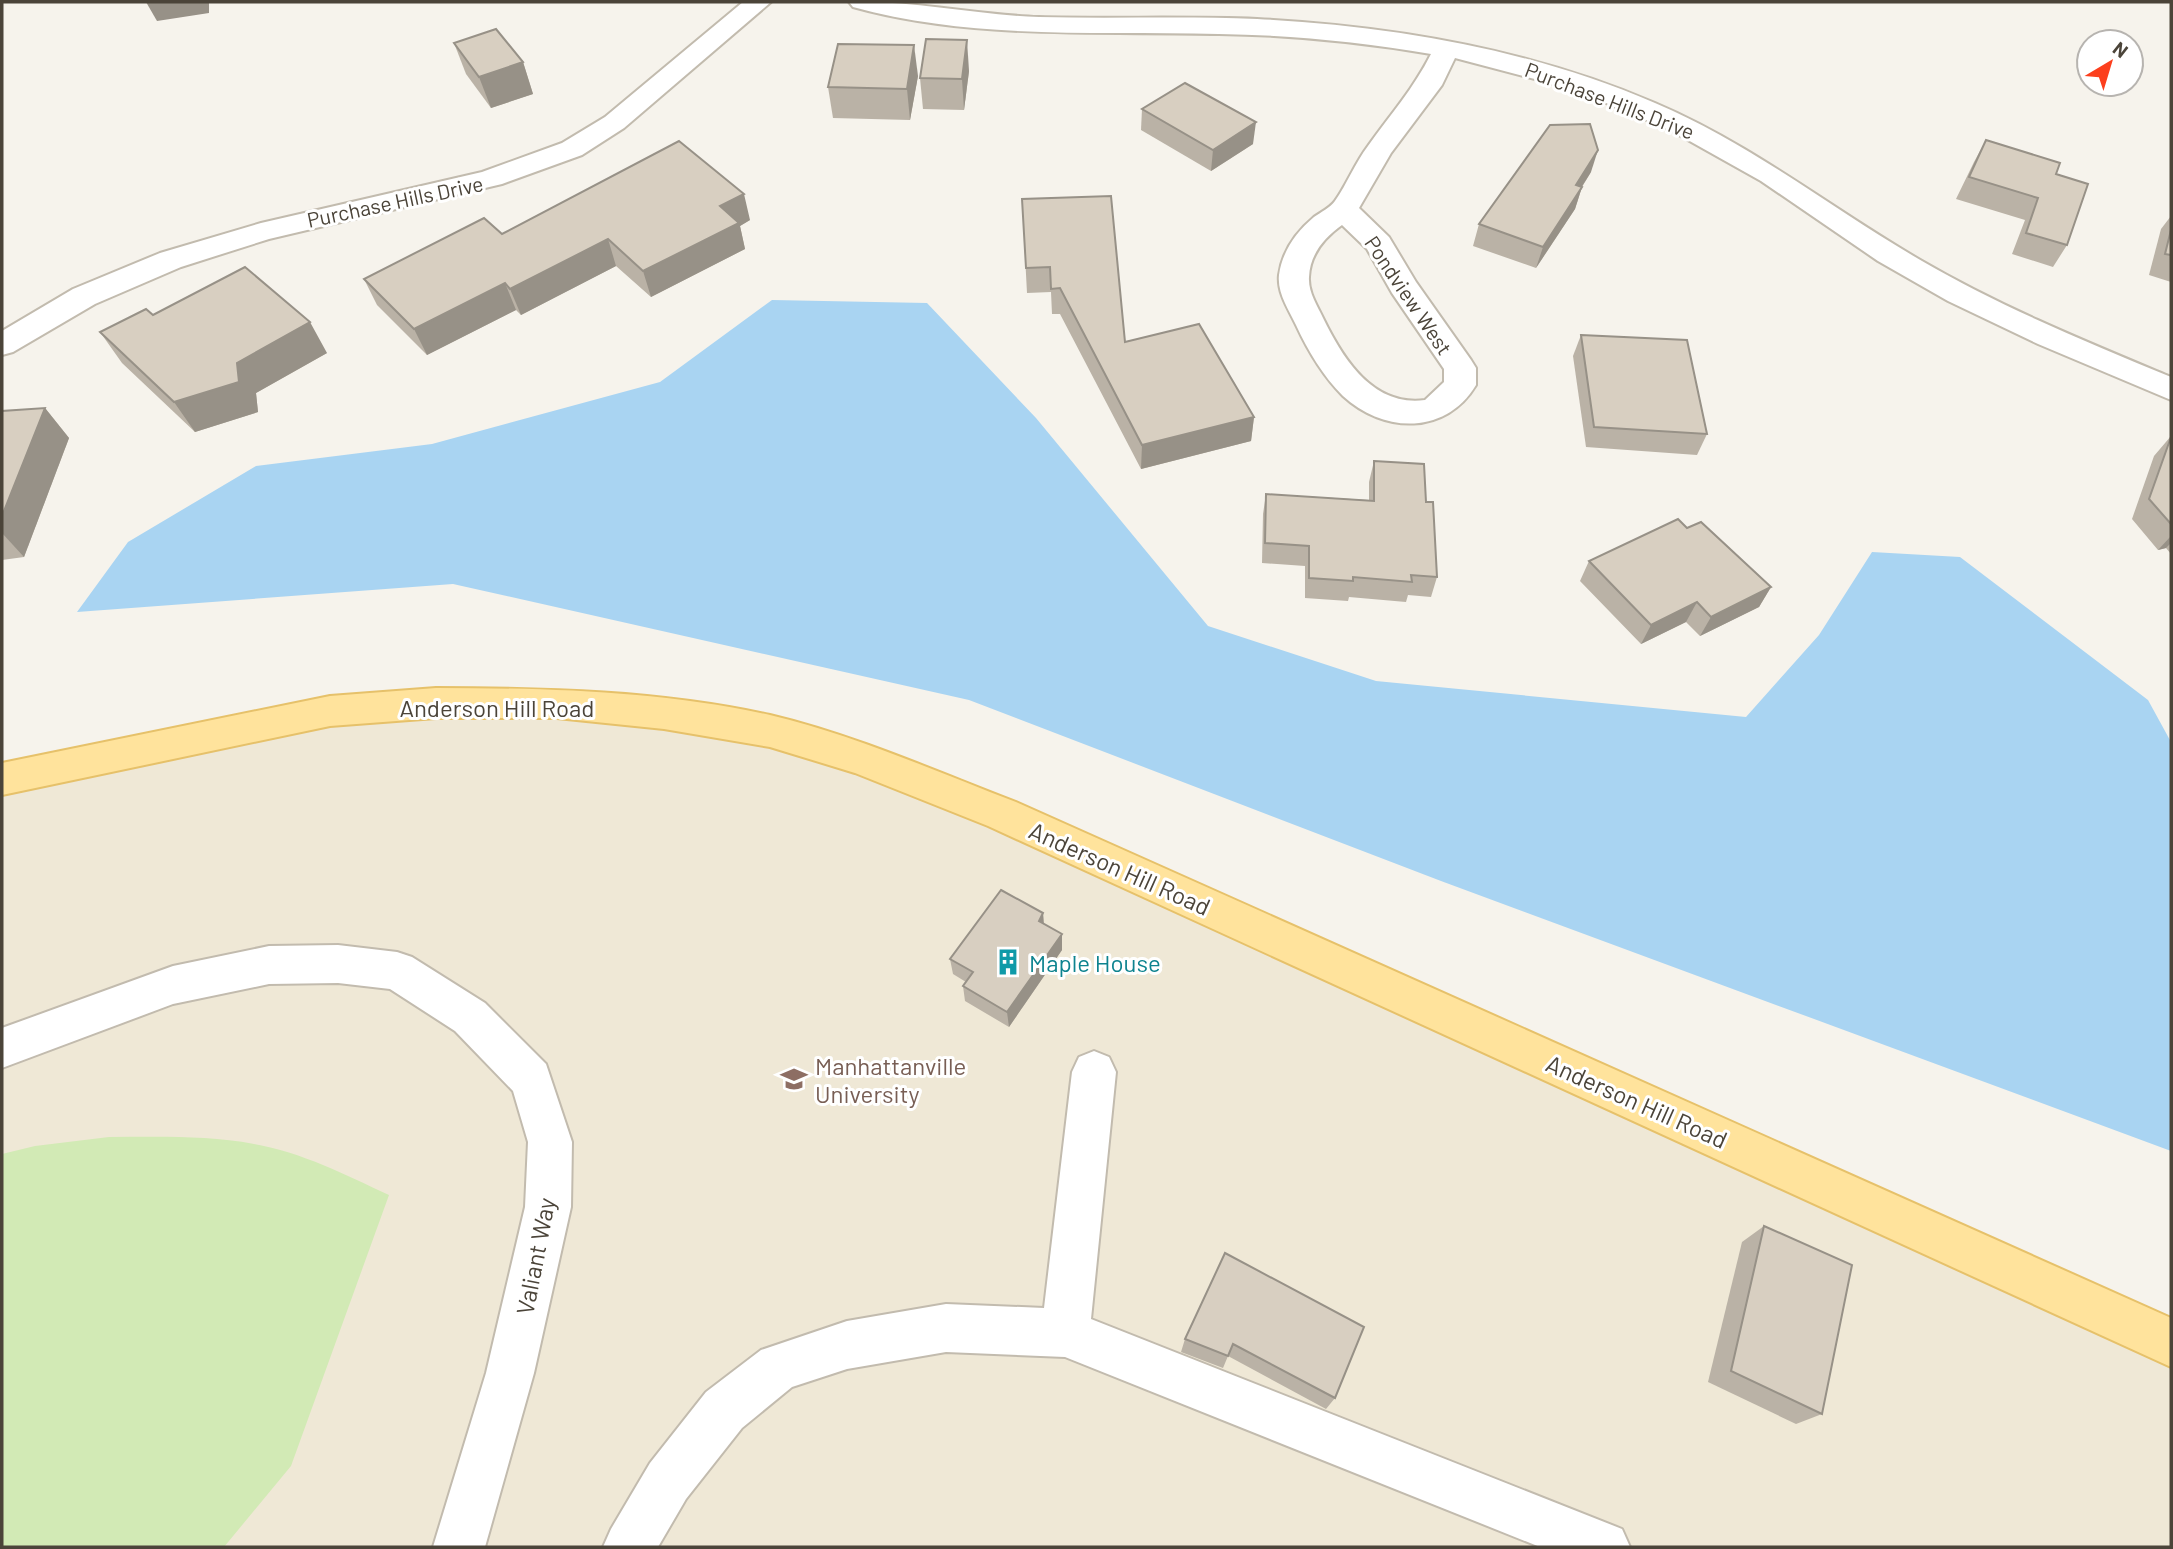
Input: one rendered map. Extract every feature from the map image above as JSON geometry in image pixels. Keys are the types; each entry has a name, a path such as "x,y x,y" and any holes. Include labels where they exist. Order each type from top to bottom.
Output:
{"main road":[{"name":"Anderson Hill Road","path":"2,779 330,712 436,703 556,703 664,714 770,731 863,760 1002,814 2171,1343"}],"street":[{"name":"Purchase Hills Drive","path":"2,345 56,309 121,277 248,234 513,174 574,148 605,131 758,2"},
{"name":"Purchase Hills Drive","path":"862,2 978,21 1106,27 1218,26 1319,32 1447,48 1579,83 1704,136 1771,175 1927,277 2004,316 2171,389"},
{"name":"Pondview West","path":"1344,210 1379,244 1403,286 1460,368 1460,385 1434,410 1401,412 1360,393 1346,381 1318,342 1303,309 1293,277 1299,258 1314,229 1344,210 1378,151 1429,85 1447,48"},
{"name":"Valiant Way","path":"2,1048 173,985 270,965 338,964 397,971 470,1017 531,1079 550,1142 548,1207 510,1373 459,1547"},
{"path":"1065,1333 1094,1072"},
{"path":"629,1547 668,1481 724,1410 778,1367 847,1345 946,1328 1065,1333 1604,1547"}],"shaded area":[{"name":"Manhattanville University","path":"330,711 664,714 1002,814 2171,1344 2171,1547 2,1547 2,780"}],"green space":[{"path":"109,1137 200,1138 254,1144 306,1158 389,1195 291,1466 224,1547 2,1547 2,1154 35,1146"}],"water":[{"path":"772,300 927,303 1036,418 1208,626 1376,681 1746,717 1819,635 1872,552 1960,557 2148,700 2171,742 2171,1151 1441,881 969,700 453,584 77,612 128,542 256,466 432,444 660,382"}],"building":[{"path":"496,29 523,62 479,77 454,43"},
{"path":"926,39 967,40 962,79 920,78"},
{"path":"838,44 914,45 907,89 828,87"},
{"path":"1185,83 1256,122 1213,150 1142,109"},
{"path":"1590,124 1598,150 1576,185 1582,187 1543,247 1479,224 1550,125"},
{"path":"1986,140 2060,163 2056,174 2088,184 2067,245 2026,233 2038,198 1969,177"},
{"path":"679,141 744,194 720,206 739,223 643,271 608,239 510,289 505,283 414,329 364,279 484,218 502,234"},
{"path":"1111,196 1125,342 1199,324 1254,417 1142,445 1060,288 1051,289 1050,267 1026,268 1022,199"},
{"path":"2171,230 2171,255 2165,254"},
{"path":"245,267 310,322 237,363 239,382 174,402 100,332 146,309 153,315"},
{"path":"1581,335 1687,340 1707,434 1594,427"},
{"path":"45,408 2,516 2,411"},
{"path":"2171,437 2171,524 2149,499"},
{"path":"1374,461 1424,464 1426,502 1433,502 1437,577 1411,575 1412,582 1353,577 1353,581 1309,578 1309,546 1265,543 1266,494 1374,501"},
{"path":"1678,519 1687,528 1701,522 1771,587 1711,617 1697,602 1651,625 1589,561"},
{"name":"Maple House","path":"1001,890 1043,913 1039,921 1062,934 1007,1012 963,986 973,972 950,959"},
{"path":"1764,1226 1852,1265 1822,1414 1731,1371"},
{"path":"1225,1253 1364,1327 1335,1398 1233,1344 1228,1356 1185,1339"}],"place":[{"name":"Maple House","path":"1008,962"},
{"name":"Manhattanville University","path":"794,1079"}]}
